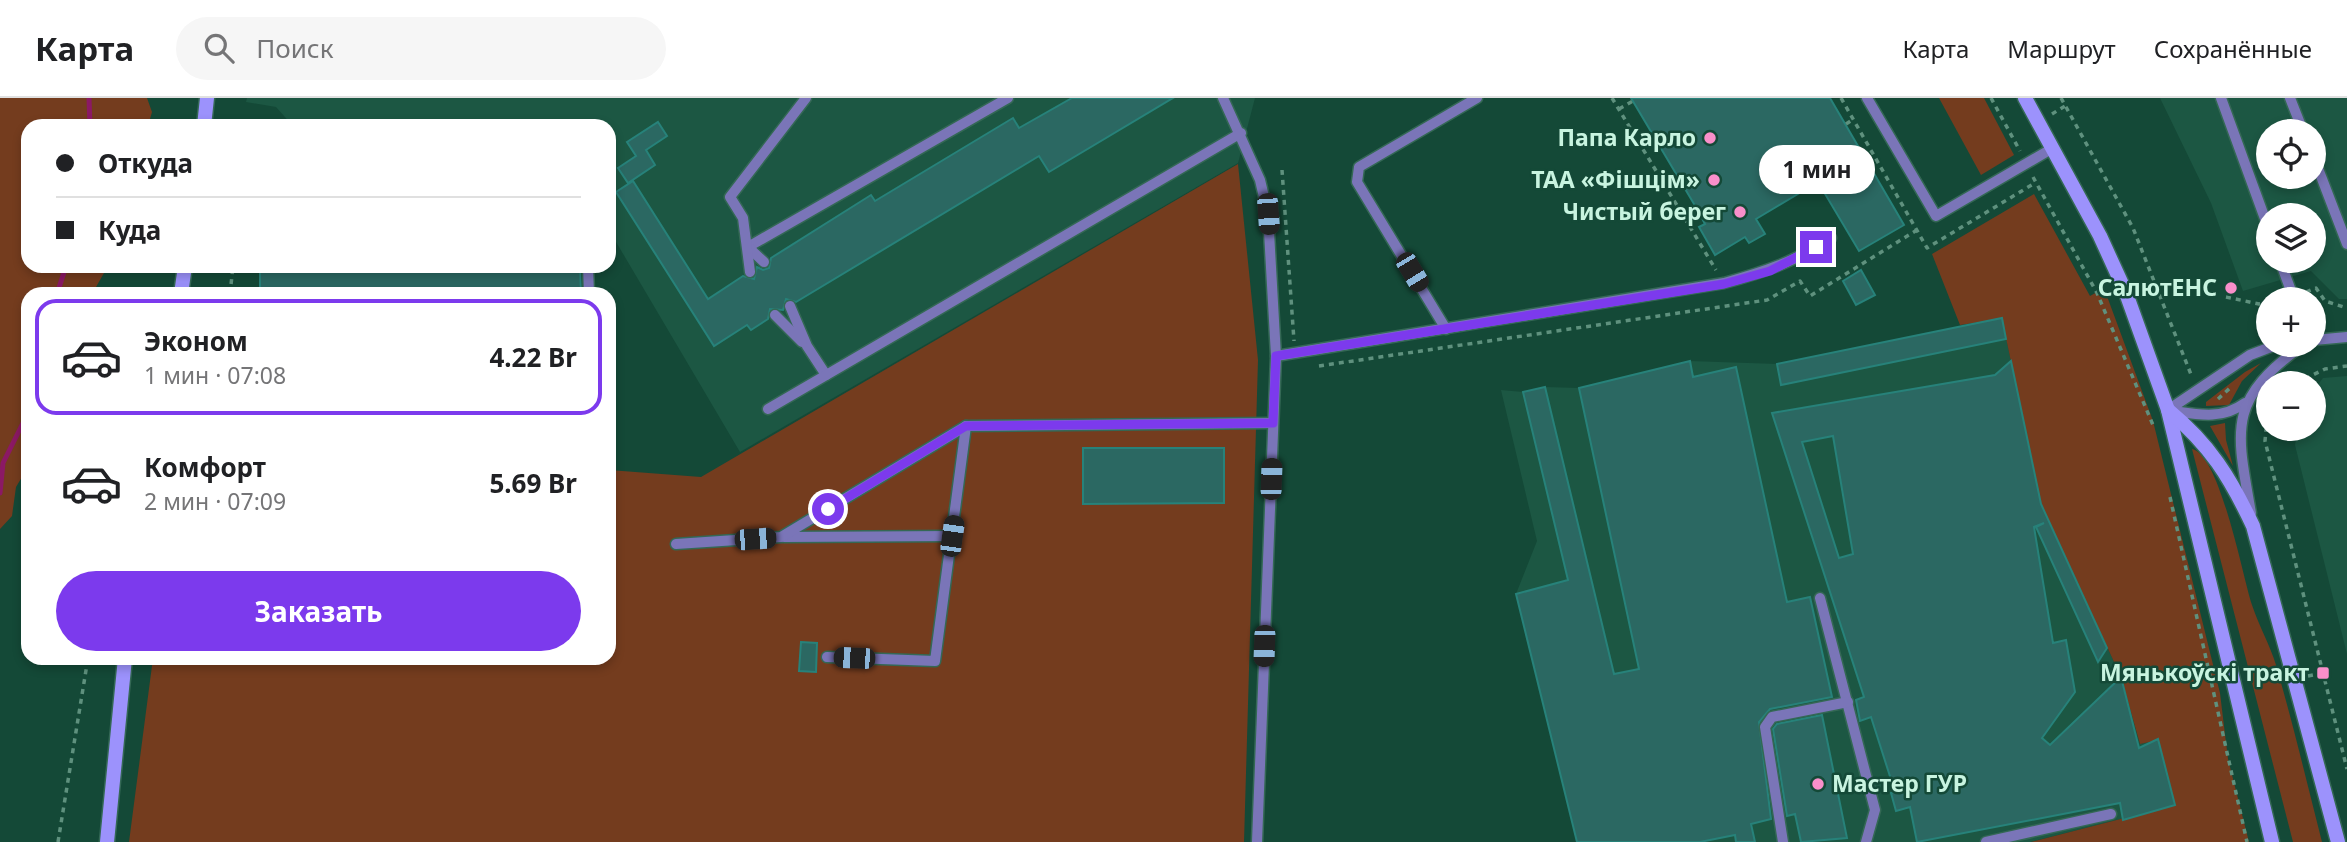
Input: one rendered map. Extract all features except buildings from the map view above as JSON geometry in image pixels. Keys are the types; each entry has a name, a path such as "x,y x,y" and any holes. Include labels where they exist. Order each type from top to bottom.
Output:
{"street":[{"path":"205,119 207,98"},
{"path":"2025,98 2126,293 2168,410 2272,842"},
{"path":"2168,410 2212,451 2232,482 2253,526 2338,842"},
{"path":"107,842 124,665"}],"lane":[{"path":"750,272 743,218 730,197 806,98"},
{"path":"748,247 1008,98"},
{"path":"1223,98 1260,180 1268,214 1276,356 1257,842"},
{"path":"1446,329 1357,182 1359,167 1477,98"},
{"path":"1867,98 1936,216 2053,148"},
{"path":"2221,98 2259,203"},
{"path":"2290,98 2298,119"},
{"path":"768,409 1241,133"},
{"path":"2326,189 2347,244"},
{"path":"1276,356 1724,284 1770,271 1801,257 1830,238"},
{"path":"748,247 764,262"},
{"path":"790,306 807,346 826,375"},
{"path":"775,315 807,346"},
{"path":"2326,339 2347,337"},
{"path":"2168,410 2256,353"},
{"path":"2168,410 2208,416 2233,412 2275,365 2286,357"},
{"path":"2248,398 2239,438 2253,526"},
{"path":"781,537 966,426 1273,423"},
{"path":"827,657 935,660 966,426"},
{"path":"676,544 781,537 952,536"},
{"path":"1820,598 1875,810 1866,842"},
{"path":"1783,842 1765,727 1772,717 1848,702"},
{"path":"1986,842 2111,814"}],"path":[{"path":"1612,98 1737,304"},
{"path":"1842,98 1927,248 2035,183"},
{"path":"1991,98 2097,293 2155,430"},
{"path":"2061,98 2133,228 2192,377 2213,403 2231,387"},
{"path":"1619,109 1633,102"},
{"path":"1846,124 1854,119"},
{"path":"1688,224 1701,217"},
{"path":"1868,260 1917,230"},
{"path":"2226,297 2256,303"},
{"path":"2326,301 2347,308"},
{"path":"2321,371 2347,366"},
{"path":"2248,398 2256,402"},
{"path":"2265,441 2347,769"},
{"path":"2170,496 2247,842"},
{"path":"58,842 87,665"}],"shaded area":[{"path":"0,98 147,98 152,112 150,119 21,119 21,273 104,273 96,287 21,287 21,479 16,487 12,516 0,529"},
{"path":"247,98 1255,98 1238,163 740,452 616,242 616,119 287,119 276,107 246,102"},
{"path":"1939,98 1984,98 2014,155 1981,175"},
{"path":"2160,98 2347,98 2347,299 2339,299 2313,273 2326,273 2326,203 2256,203 2256,273 2304,273 2243,291 2211,203"},
{"path":"1238,164 1258,360 1244,842 129,842 152,665 616,665 616,471 701,477"},
{"path":"2034,194 2090,296 2104,288 2153,421 2220,693 2228,759 2249,842 2031,842 2175,805 2158,740 2140,744 2121,677 2041,504 2002,319 1960,325 1932,254"},
{"path":"2002,318 2041,504 2121,677 2140,744 2158,739 2176,805 2030,842 1577,842 1516,594 1537,541 1501,390 1523,392 1545,387 1579,388 1690,361 1777,364"},
{"path":"2261,363 2242,381 2229,405 2206,406 2206,402"},
{"path":"2347,376 2347,654 2295,445 2296,441 2326,441 2326,378"},
{"path":"2225,423 2226,440 2233,466 2210,426"},
{"path":"2192,449 2202,456 2221,493 2252,605 2276,665 2322,842 2293,842"}],"waterway":[{"path":"89,98 90,119"},
{"path":"59,287 64,273"},
{"path":"0,493 3,463 21,427"}],"place":[{"name":"Папа Карло","path":"1710,138"},
{"name":"ТАА «Фішцім»","path":"1714,180"},
{"name":"Чистый берег","path":"1740,212"},
{"name":"СалютЕНС","path":"2231,288"},
{"name":"Мянькоўскі тракт","path":"2323,673"},
{"name":"Мастер ГУР","path":"1818,784"}],"route":[{"path":"828,509 966,426 1273,423 1276,356 1724,284 1770,271 1816,247"}]}
